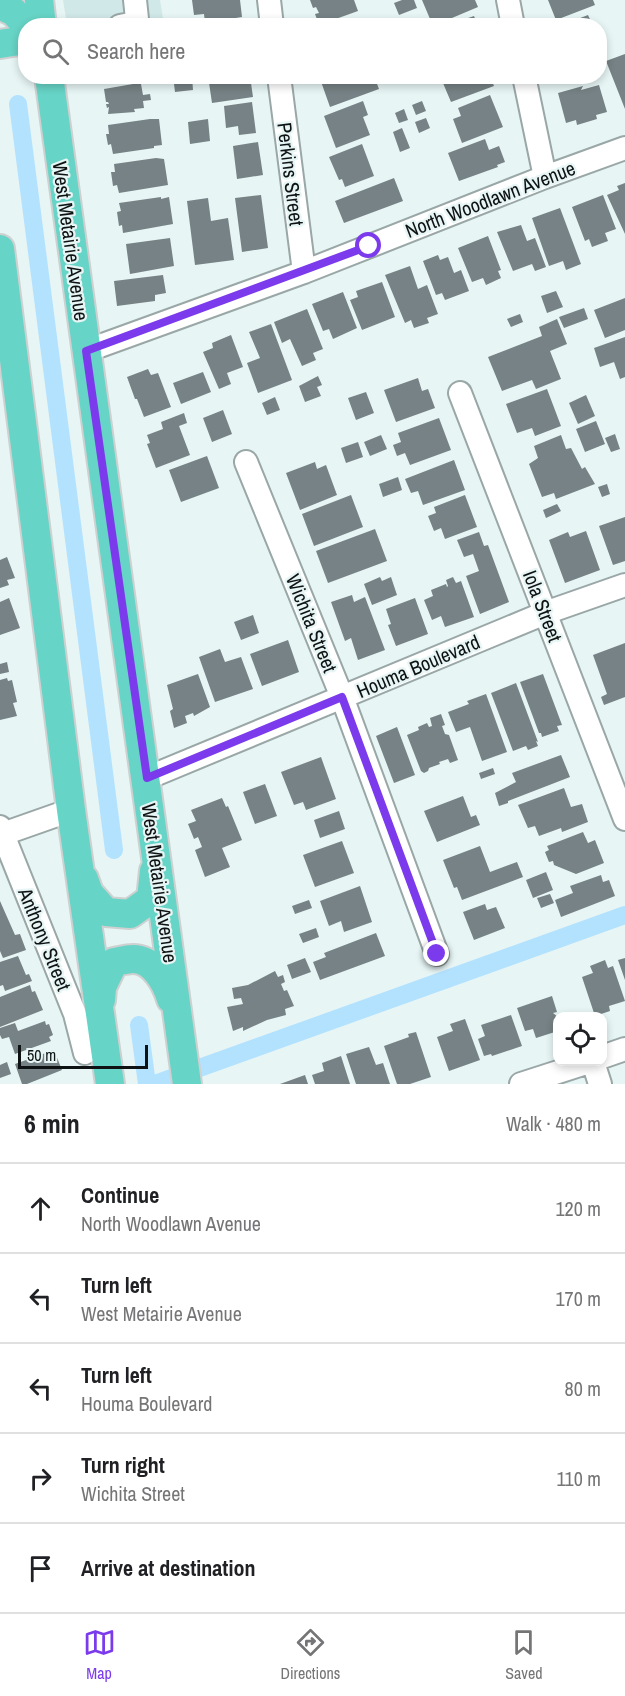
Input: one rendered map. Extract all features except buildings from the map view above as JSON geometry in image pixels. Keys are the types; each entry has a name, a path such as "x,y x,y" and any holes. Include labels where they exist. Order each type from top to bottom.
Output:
{"main road":[{"path":"39,0 41,18"},
{"path":"0,5 14,12 19,18"},
{"path":"0,44 18,41"},
{"name":"West Metairie Avenue","path":"50,84 147,778 187,1084"},
{"path":"1,262 7,377 110,1084"},
{"path":"78,862 89,893 106,912 130,914 151,899 155,844"},
{"path":"100,1017 102,987 114,962 135,958 152,965 168,990 180,1033"}],"street":[{"path":"135,0 137,18"},
{"path":"269,0 271,18"},
{"path":"508,0 511,18"},
{"name":"Perkins Street","path":"280,84 304,272"},
{"path":"526,84 545,177"},
{"name":"North Woodlawn Avenue","path":"86,351 304,272 625,148"},
{"name":"Iola Street","path":"460,393 625,819"},
{"name":"Wichita Street","path":"246,462 342,697 437,954"},
{"name":"Houma Boulevard","path":"147,778 545,613 625,585"},
{"path":"1,832 71,810"},
{"name":"Anthony Street","path":"1,832 75,1014 85,1053"},
{"path":"607,1056 625,1049"},
{"path":"521,1084 578,1066"},
{"path":"593,1066 600,1084"}],"shaded area":[{"path":"63,0 160,0 163,18 66,18"}],"waterway":[{"path":"18,104 114,850"},
{"path":"155,1084 625,915"},
{"path":"139,1025 147,1084"}],"route":[{"path":"369,246 86,351 147,778 342,697 437,954"}]}
